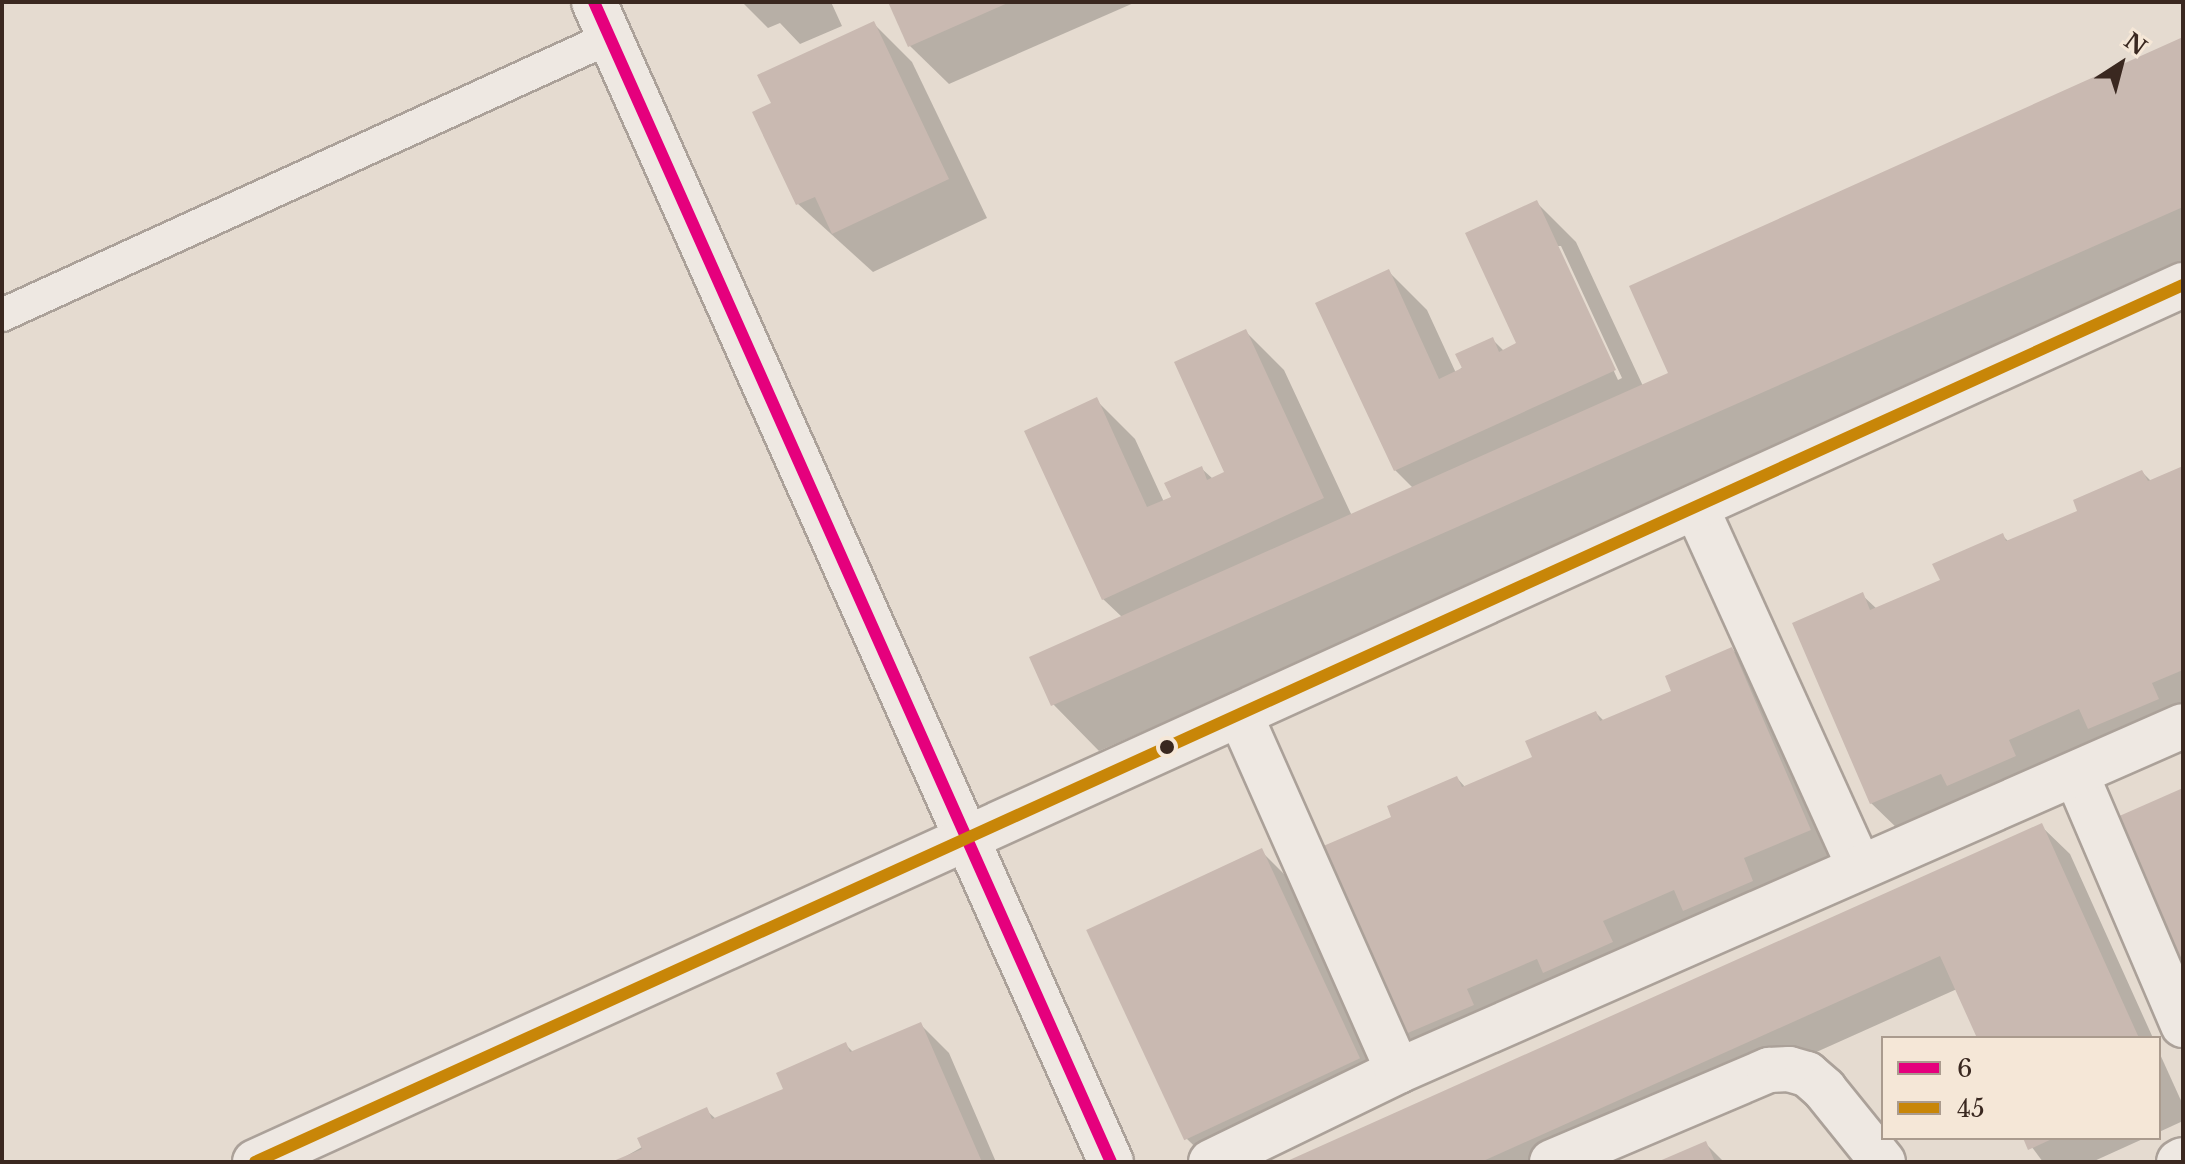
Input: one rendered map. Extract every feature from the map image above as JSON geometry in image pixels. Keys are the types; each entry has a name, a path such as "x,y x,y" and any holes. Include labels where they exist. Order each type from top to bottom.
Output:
{"street":[{"path":"602,20 1111,1162"},
{"path":"274,1158 2183,285"},
{"path":"1696,507 1859,867"},
{"path":"1240,714 1398,1071"},
{"path":"1211,1162 1398,1071 2183,726"},
{"path":"2076,774 2183,1025"},
{"path":"1552,1162 1769,1070 1789,1069 1807,1074 1824,1089 1883,1162"}],"lane":[{"path":"2,315 602,20"}],"building":[{"path":"888,2 1010,2 908,47"},
{"path":"874,21 949,179 832,234 815,197 796,205 752,112 771,103 757,75"},
{"path":"2183,37 2183,207 1051,706 1029,657 1668,373 1629,286"},
{"path":"1537,200 1616,370 1394,471 1315,303 1389,269 1439,379 1462,368 1455,354 1493,337 1499,352 1516,343 1465,233"},
{"path":"1246,329 1324,498 1102,600 1024,431 1097,397 1147,507 1171,497 1164,483 1202,466 1207,480 1224,472 1174,362"},
{"path":"2183,466 2183,670 2152,683 2159,699 2088,729 2079,709 2009,740 2016,756 1947,786 1941,774 1870,804 1792,623 1863,592 1870,610 1940,580 1932,564 2003,533 2006,541 2077,511 2073,500 2142,470 2148,481"},
{"path":"1732,647 1811,830 1744,858 1753,881 1683,911 1674,890 1603,921 1613,942 1543,973 1537,959 1467,989 1474,1005 1403,1035 1321,847 1391,817 1387,806 1457,776 1462,787 1532,757 1525,741 1596,711 1600,721 1671,691 1665,676"},
{"path":"2183,788 2183,989 2108,821"},
{"path":"2042,823 2138,1036 1976,1036 1940,956 1481,1162 1285,1162"},
{"path":"1262,848 1360,1058 1184,1140 1086,930"},
{"path":"921,1022 982,1162 611,1162 642,1149 637,1138 707,1107 712,1119 783,1089 776,1073 846,1042 850,1052"},
{"path":"2024,1140 2050,1140 2028,1150"},
{"path":"1706,1141 1715,1162 1657,1162"}],"transit line":[{"name":"6","path":"594,2 1111,1162"},
{"name":"45","path":"255,1162 2183,285"}]}
